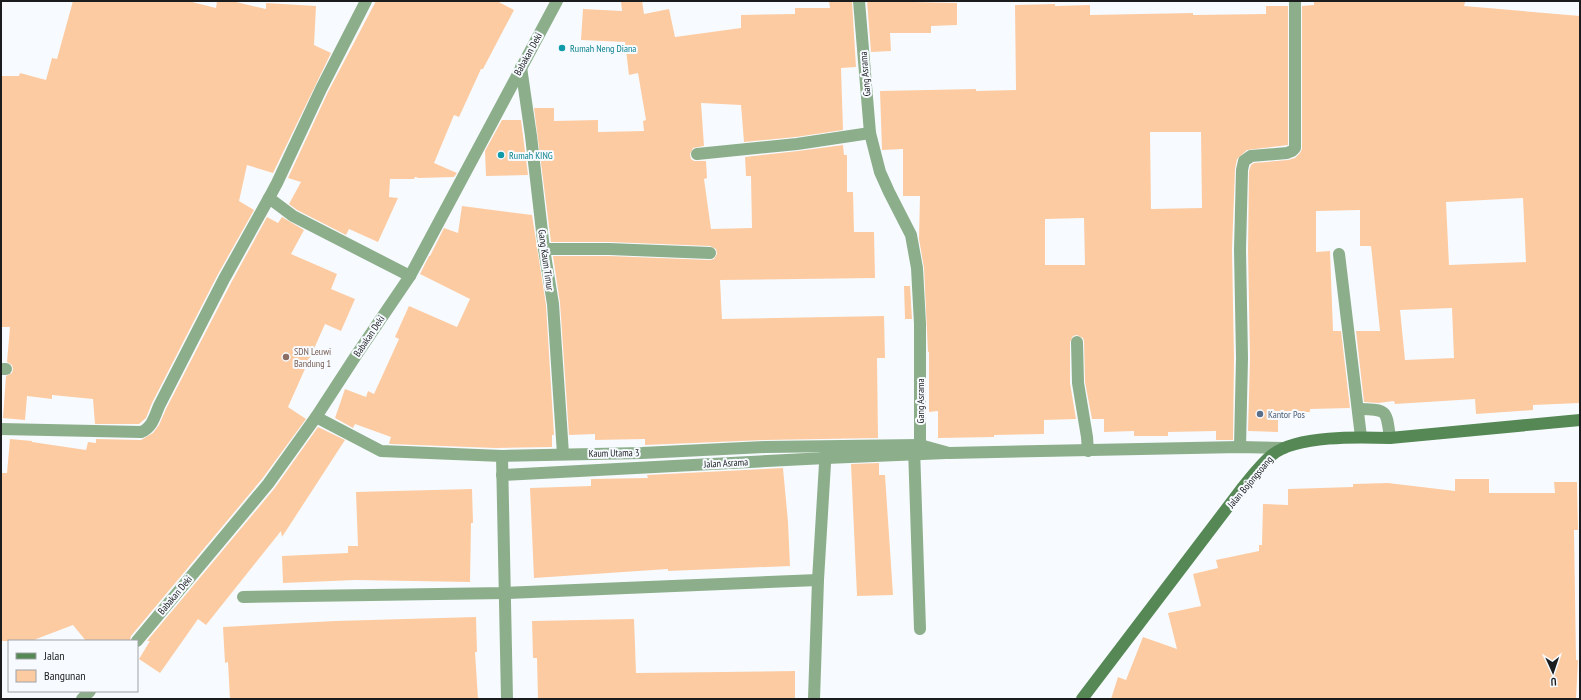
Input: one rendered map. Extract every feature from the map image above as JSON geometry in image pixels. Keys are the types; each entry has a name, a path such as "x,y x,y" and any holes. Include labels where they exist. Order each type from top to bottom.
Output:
{"main road":[{"name":"Jalan Bojongsoang","path":"1082,699 1243,487 1261,465 1273,454 1284,448 1311,441 1361,437 1390,438 1580,420"}],"street":[{"path":"1,429 141,432 146,430 152,424 159,406 224,279 277,183 321,89 366,1"},
{"name":"Babakan Deki","path":"137,640 268,484 316,417 354,357 410,276 557,1"},
{"name":"Gang Asrama","path":"859,1 870,133 880,172 911,235 917,268 920,324 916,448 920,629"},
{"path":"1240,447 1242,358 1240,250 1242,170 1244,161 1251,156 1287,153 1295,148 1295,1"},
{"name":"Gang Kaum Timur","path":"521,67 531,136 544,248 553,304 563,454"},
{"path":"697,154 797,144 870,133"},
{"path":"269,198 293,216 410,276"},
{"path":"544,248 710,253"},
{"path":"1339,254 1361,437"},
{"path":"1077,342 1078,383 1088,451"},
{"path":"1358,409 1380,410 1385,412 1388,418 1390,438"},
{"name":"Kaum Utama 3","path":"316,417 381,451 502,456 642,453 765,447 826,452 916,448"},
{"path":"916,448 950,453 1240,447 1284,448"},
{"path":"814,699 818,580 826,452"},
{"name":"Jalan Asrama","path":"502,475 826,452"},
{"path":"502,456 507,699"},
{"path":"243,597 505,593 818,580"}],"building":[{"path":"73,1 188,1 216,8 217,1 232,1 266,9 266,3 316,6 314,45 331,53 273,173 247,165 239,201 254,210 217,276 152,403 146,418 139,424 95,424 93,399 52,395 52,399 27,396 25,420 3,418 6,376 12,373 13,369 12,365 7,362 10,327 1,327 1,76 19,76 20,73 46,80 52,58 57,59"},
{"path":"376,1 497,1 514,10 483,69 481,69 459,117 454,115 434,163 457,173 454,177 415,177 414,179 390,179 389,197 398,198 378,242 349,229 346,235 297,210 289,204 301,182 288,178 328,92"},
{"path":"621,1 642,1 644,14 669,9 675,37 741,28 741,15 795,14 795,8 830,8 829,1 852,1 856,67 841,68 843,130 796,137 744,142 741,105 701,103 704,146 693,148 690,154 691,159 694,161 706,161 707,178 704,179 711,229 752,228 751,176 746,176 745,157 843,145 844,155 847,155 847,192 853,192 854,232 874,232 875,278 720,280 722,319 884,316 885,358 877,358 878,438 765,440 645,445 645,439 595,440 595,434 569,435 560,303 553,256 609,256 710,260 714,259 717,254 716,249 710,246 609,242 551,242 534,108 554,108 554,121 598,120 598,132 644,131 643,121 646,120 638,73 629,75 625,42 581,40 583,9 622,11"},
{"path":"867,1 957,3 957,25 931,26 931,33 890,33 891,51 871,52"},
{"path":"1314,1 1454,1 1465,2 1464,6 1580,16 1580,403 1533,405 1533,410 1476,414 1475,399 1395,404 1394,401 1378,403 1364,402 1356,331 1380,331 1371,246 1360,246 1360,210 1316,211 1316,252 1330,251 1333,331 1341,331 1350,408 1310,409 1310,412 1278,412 1278,432 1248,431 1250,358 1248,250 1249,171 1251,165 1254,163 1295,158 1302,149 1302,6 1314,5","holes":["1523,198 1526,262 1449,265 1446,202","1452,308 1454,358 1405,360 1400,310"]},
{"path":"1015,5 1090,5 1090,15 1193,13 1193,15 1266,14 1266,6 1288,6 1288,145 1247,150 1237,159 1235,169 1232,250 1234,358 1233,440 1216,440 1216,431 1168,432 1168,436 1134,436 1134,431 1104,432 1104,419 1092,419 1085,382 1084,341 1083,338 1077,335 1073,336 1070,342 1070,383 1076,419 1044,420 1044,434 938,438 938,411 929,412 929,352 924,268 919,239 920,196 903,196 903,149 882,150 880,91 976,89 976,91 1016,90","holes":["1150,132 1201,132 1202,208 1151,209","1084,218 1085,265 1045,265 1045,219"]},
{"name":"Rumah KING","path":"502,120 521,120 528,175 486,176 485,151"},
{"path":"462,206 532,215 546,305 554,435 552,435 552,447 495,448 390,444 391,437 355,424 353,428 335,418 345,389 366,397 368,391 374,394 399,339 395,337 409,306 457,327 470,299 420,274 444,228 458,233"},
{"path":"267,217 278,223 282,217 304,230 291,254 337,274 331,289 355,299 341,331 325,324 288,407 306,419 262,479 131,636 130,640 85,640 73,625 34,640 1,641 2,473 7,473 10,439 86,450 88,442 96,443 96,439 141,440 153,433 159,425 231,283"},
{"path":"904,286 910,286 912,319 905,319"},
{"path":"318,427 345,440 282,537 281,531 206,625 198,619 160,673 139,659 150,641 147,641 274,489"},
{"path":"879,463 879,475 885,475 893,595 857,596 851,464"},
{"path":"783,468 790,566 668,571 668,569 534,578 530,488 591,486 591,479 648,478 647,475"},
{"path":"1455,479 1489,479 1489,493 1555,493 1554,482 1577,482 1578,530 1574,530 1576,660 1578,660 1576,699 1111,699 1118,677 1126,680 1143,637 1177,649 1168,613 1201,606 1193,574 1218,568 1216,560 1259,551 1259,545 1262,545 1263,504 1288,505 1288,489 1353,487 1353,484 1388,483 1455,491"},
{"path":"472,489 473,523 471,523 470,582 356,580 283,583 282,556 348,553 348,546 358,546 356,492"},
{"path":"476,617 477,652 475,652 478,699 230,699 228,662 225,663 223,627 335,621"},
{"path":"634,619 636,673 795,671 795,699 538,699 537,658 533,658 532,621"}],"place":[{"name":"Rumah Neng Diana","path":"562,48"},
{"name":"Rumah KING","path":"501,155"},
{"name":"SDN Leuwi Bandung 1","path":"286,357"},
{"name":"Kantor Pos","path":"1260,414"}]}
